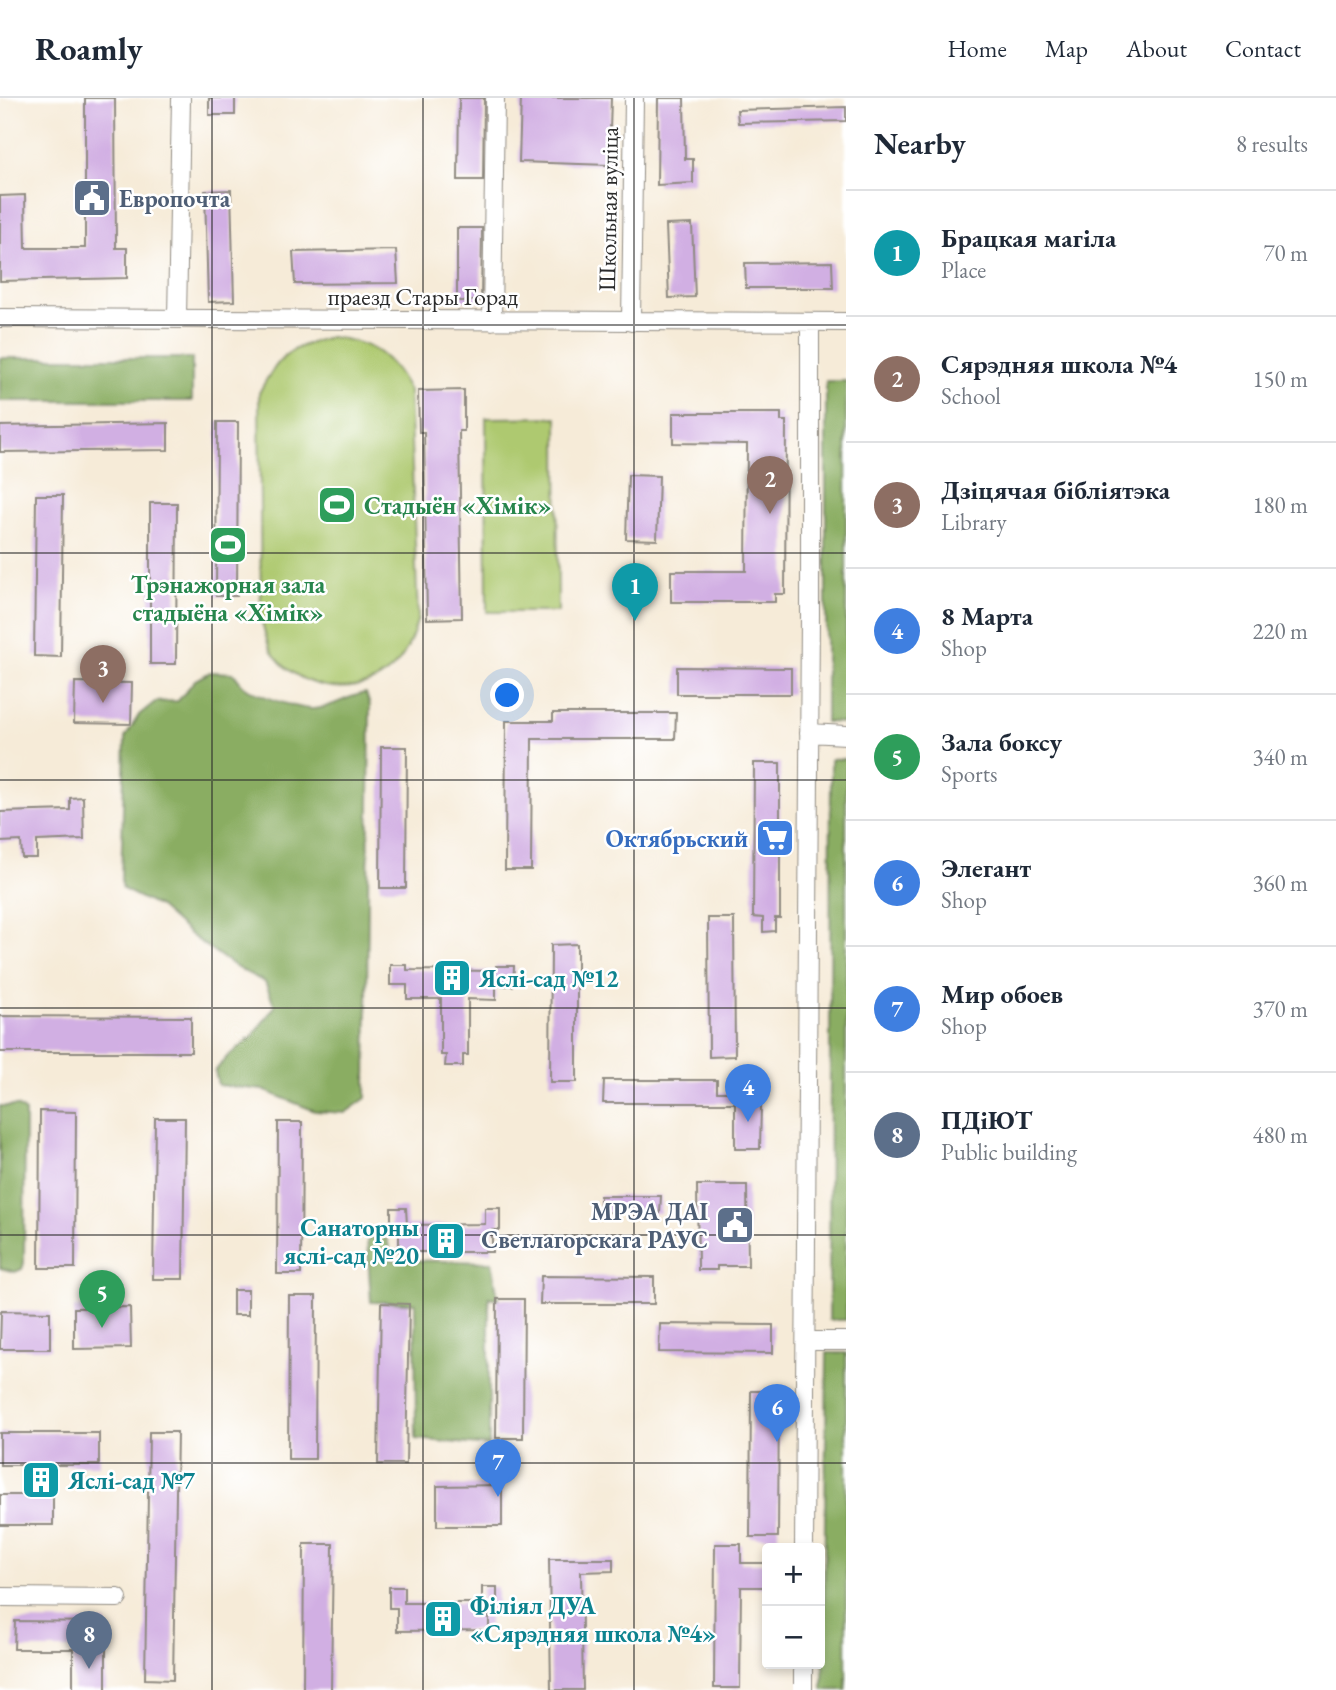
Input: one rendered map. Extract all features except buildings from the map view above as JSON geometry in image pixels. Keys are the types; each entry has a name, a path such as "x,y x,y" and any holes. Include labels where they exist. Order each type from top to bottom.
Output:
{"street":[{"path":"177,319 181,98"},
{"path":"492,321 495,98"},
{"name":"Школьная вуліца","path":"631,321 634,98"},
{"name":"праезд Стары Горад","path":"0,318 846,322"},
{"path":"804,1543 810,322"},
{"path":"809,733 846,735"},
{"path":"806,1341 846,1341"},
{"path":"0,1597 118,1598"},
{"path":"803,1669 803,1690"}],"green space":[{"name":"Стадыён «Хімік»","path":"330,337 357,342 378,352 395,368 409,391 418,618 407,648 387,673 373,681 341,688 308,681 281,663 269,646 261,619 259,393 279,361 304,345"},
{"path":"0,358 192,358 192,401 0,401"},
{"path":"826,381 846,381 846,723 826,722"},
{"path":"557,417 558,612 487,612 486,418"},
{"path":"210,672 233,673 250,690 298,707 320,708 366,693 370,706 366,1098 345,1113 315,1111 263,1090 218,1085 215,1071 227,1057 251,1038 275,1006 265,982 237,968 192,936 159,907 123,889 121,880 125,738 139,715 155,702 178,701 195,680"},
{"path":"831,759 846,759 846,1320 829,1320"},
{"path":"0,1106 17,1106 25,1112 24,1263 22,1269 15,1272 0,1268"},
{"path":"367,1238 387,1239 392,1260 492,1262 498,1299 489,1297 489,1446 416,1439 415,1303 371,1302"},
{"path":"827,1353 846,1353 846,1690 823,1690"}],"place":[{"name":"Европочта","path":"92,198"},
{"name":"Стадыён «Хімік»","path":"337,505"},
{"name":"Сярэдняя школа №4","path":"770,514"},
{"name":"Трэнажорная зала стадыёна «Хімік»","path":"228,545"},
{"name":"Брацкая магіла","path":"635,621"},
{"name":"Дзіцячая бібліятэка","path":"103,703"},
{"name":"Октябрьский","path":"775,838"},
{"name":"Яслі-сад №12","path":"452,978"},
{"name":"8 Марта","path":"748,1122"},
{"name":"МРЭА ДАІ Светлагорскага РАУС","path":"735,1225"},
{"name":"Санаторны яслі-сад №20","path":"446,1241"},
{"name":"Зала боксу","path":"102,1328"},
{"name":"Элегант","path":"777,1442"},
{"name":"Яслі-сад №7","path":"41,1480"},
{"name":"Мир обоев","path":"498,1497"},
{"name":"Філіял ДУА «Сярэдняя школа №4»","path":"443,1619"},
{"name":"ПДіЮТ","path":"89,1669"}]}
